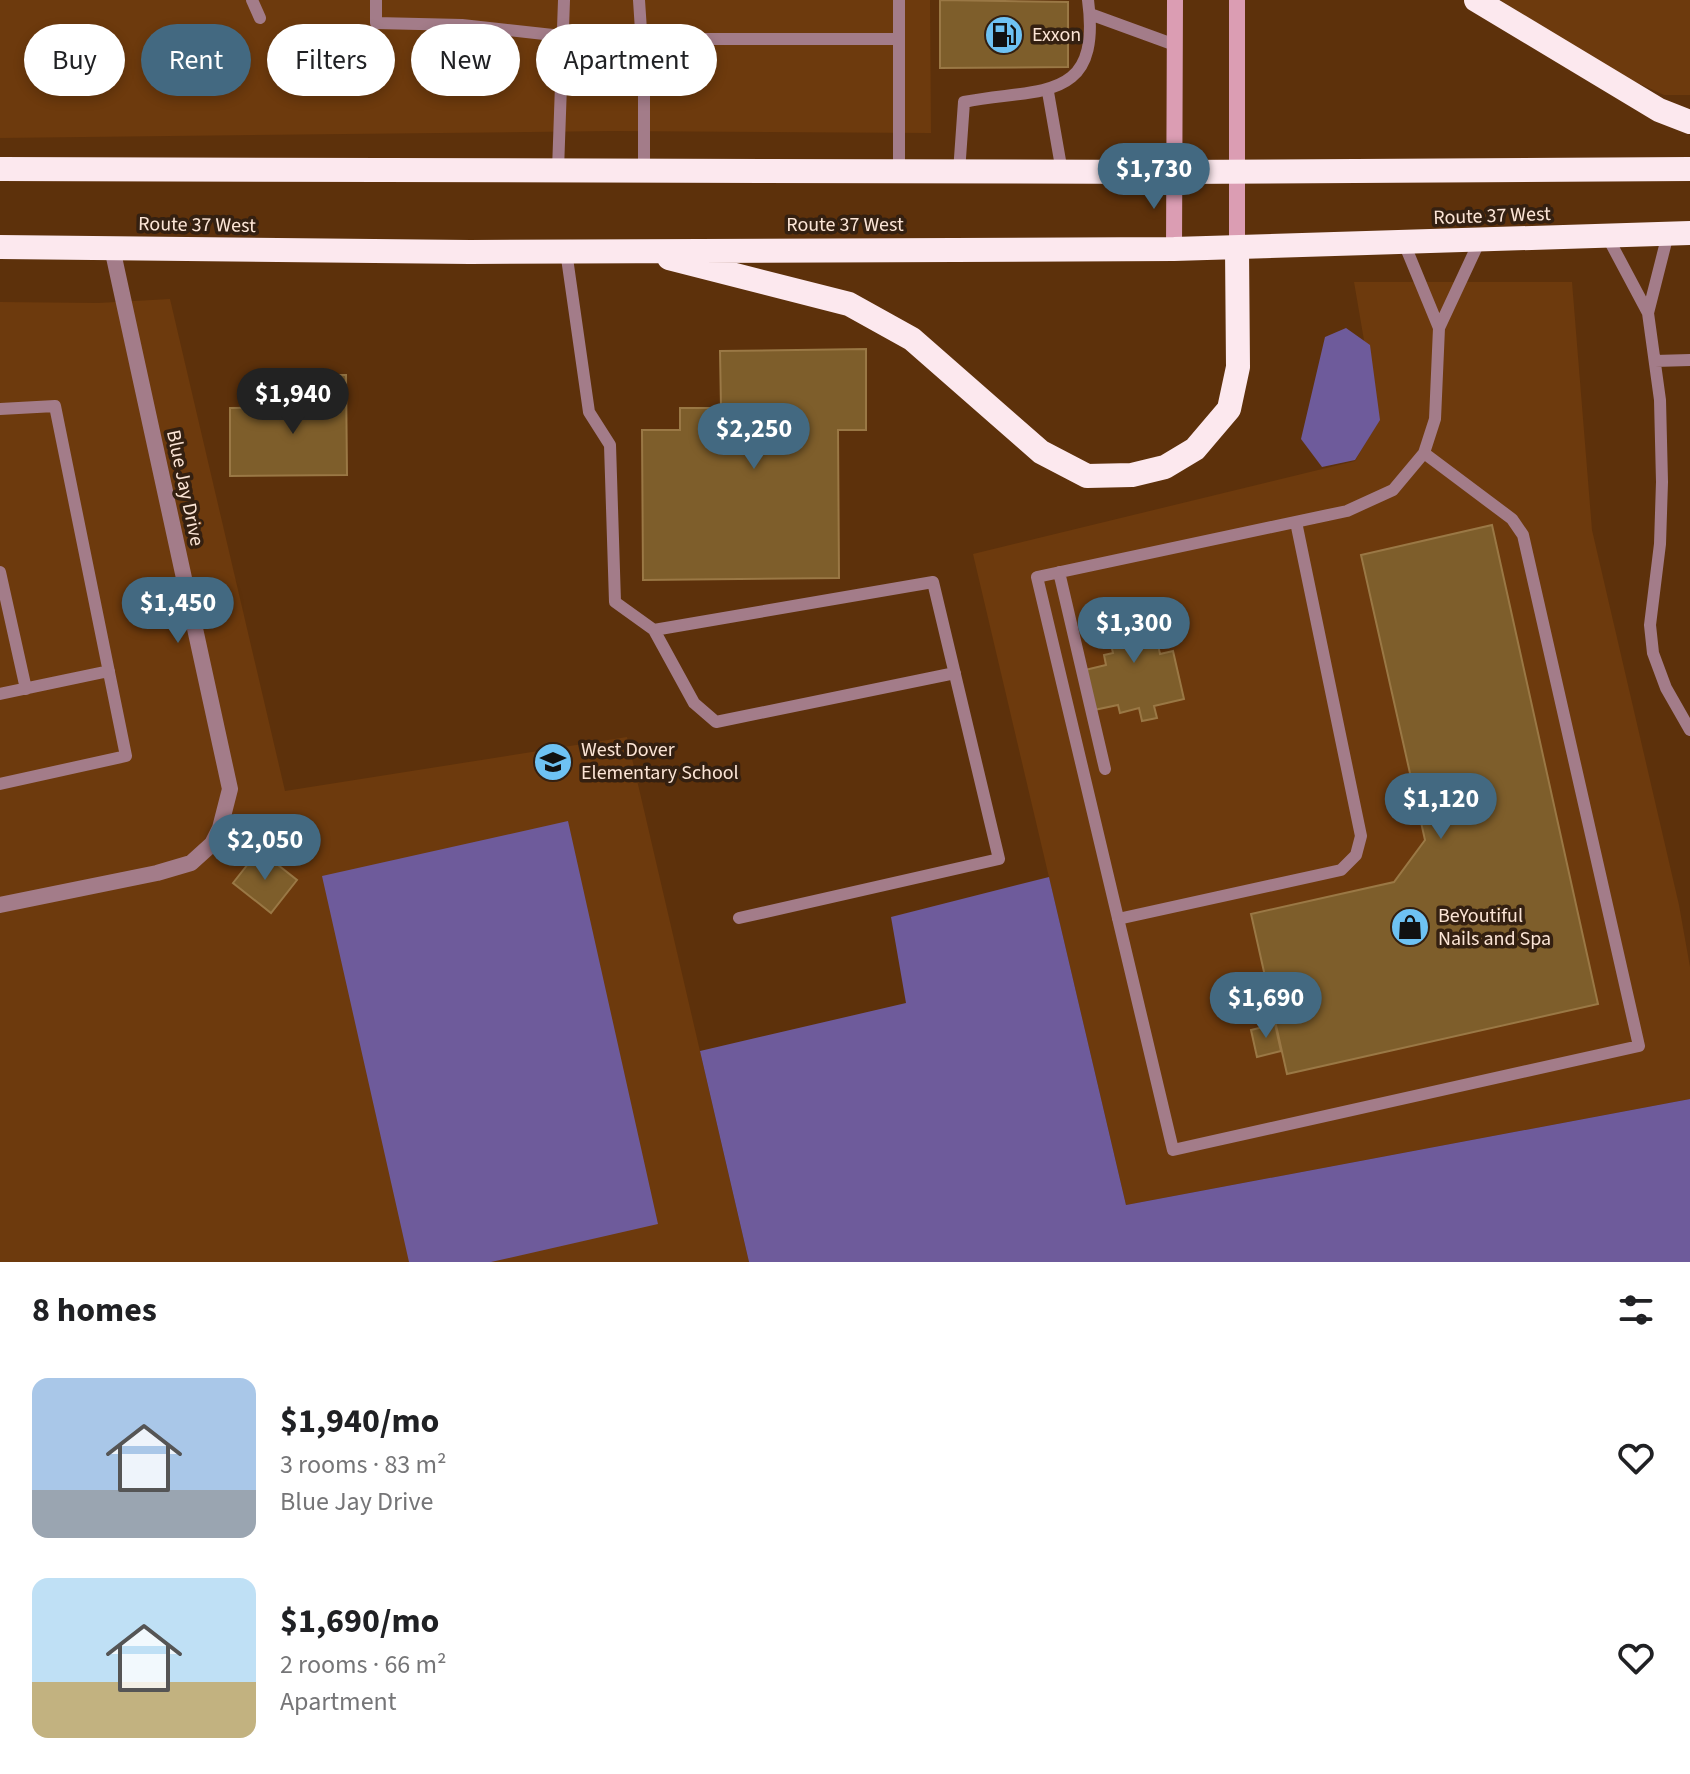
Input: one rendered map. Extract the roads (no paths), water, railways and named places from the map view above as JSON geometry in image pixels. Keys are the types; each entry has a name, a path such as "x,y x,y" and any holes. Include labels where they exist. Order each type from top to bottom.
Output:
{"highway":[{"path":"1476,0 1659,110 1690,122"},
{"path":"0,169 1174,172 1690,169"},
{"name":"Route 37 West","path":"1,248 566,251 1174,249 1679,234"},
{"path":"635,249 849,304 912,339 1041,452 1087,476 1132,475 1165,467 1195,449 1229,409 1238,367 1237,248"}],"main road":[{"path":"1174,249 1175,0"},
{"path":"1237,0 1237,248"}],"street":[{"name":"Blue Jay Drive","path":"0,905 157,873 191,863 216,836 230,789 112,248"}],"lane":[{"path":"252,0 260,18"},
{"path":"376,0 376,23 462,25 536,33"},
{"path":"563,24 564,0"},
{"path":"639,0 639,24"},
{"path":"899,0 899,171"},
{"path":"959,172 964,102 1009,93 1048,92 1080,72 1090,41 1089,7 1175,45"},
{"path":"717,39 899,39"},
{"path":"1048,92 1062,172"},
{"path":"558,170 560,96"},
{"path":"644,96 644,170"},
{"path":"1648,313 1679,234"},
{"path":"1607,236 1648,313 1660,400 1662,482 1660,544 1650,625 1653,653 1666,688 1690,730"},
{"path":"1424,453 1512,519 1523,535 1639,1046 1173,1150 1037,577 1347,511 1393,490 1424,453 1435,419 1439,328 1480,240"},
{"path":"1404,243 1439,328"},
{"path":"566,251 589,412 610,445 615,602 654,630 694,703 716,722 955,673"},
{"path":"1655,361 1690,360"},
{"path":"0,409 55,406 126,756 0,784"},
{"path":"1118,919 1341,870 1356,855 1361,836 1296,522"},
{"path":"0,572 26,689"},
{"path":"1059,572 1105,769"},
{"path":"654,630 933,582 999,859 739,918"},
{"path":"0,694 109,671"}],"place":[{"name":"Exxon","path":"1004,35"},
{"name":"West Dover Elementary School","path":"553,762"},
{"name":"BeYoutiful Nails and Spa","path":"1410,927"}]}
